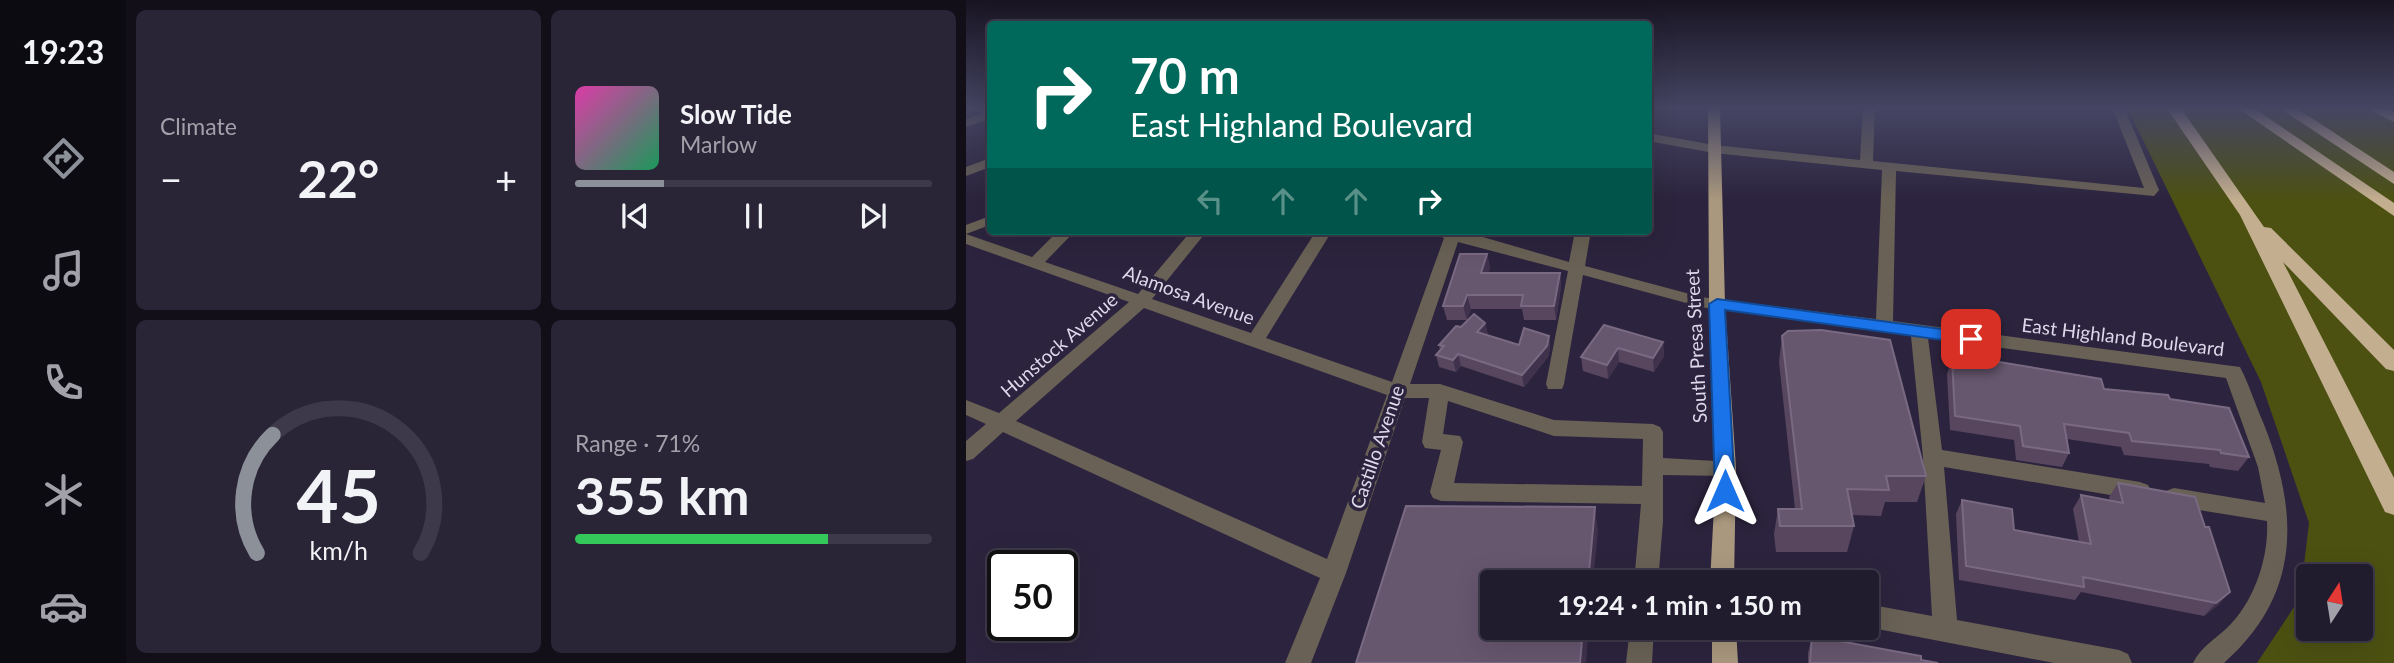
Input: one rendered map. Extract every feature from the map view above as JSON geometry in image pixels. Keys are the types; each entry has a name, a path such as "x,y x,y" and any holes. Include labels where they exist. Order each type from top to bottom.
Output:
{"highway":[{"path":"2195,138 2249,215 2335,381 2394,504"},
{"path":"2288,138 2394,211"},
{"path":"2332,138 2394,179"},
{"path":"2249,215 2352,324 2394,363"}],"main road":[{"name":"South Presa Street","path":"1714,138 1717,304 1726,468 1722,570"},
{"path":"1724,640 1725,663"}],"street":[{"path":"1653,138 1714,149 2145,194 2152,190 2131,138"},
{"path":"1866,164 1867,138"},
{"path":"966,172 987,163"},
{"path":"1884,327 1889,167"},
{"path":"966,230 987,221"},
{"path":"1035,263 1063,235"},
{"name":"Hunstock Avenue","path":"966,453 1142,300 1196,235"},
{"path":"1255,341 1321,235"},
{"name":"Castillo Avenue","path":"1298,663 1334,573 1397,391 1446,235"},
{"name":"East Highland Boulevard","path":"1458,235 1668,295 1717,304 2233,372 2272,472 2278,514"},
{"path":"1555,384 1582,235"},
{"name":"Alamosa Avenue","path":"966,239 1397,391 1440,391 1554,428 1653,432 1653,466"},
{"path":"1919,332 1933,457 1945,630"},
{"path":"1440,391 1432,442 1453,442 1441,492 1652,495"},
{"path":"966,407 1334,573"},
{"path":"1933,457 2278,514 2277,562 2248,623 2206,663"},
{"path":"1647,570 1653,466 1726,468"},
{"path":"1879,617 2119,663"},
{"path":"1639,663 1641,640"}],"green space":[{"path":"2142,138 2394,138 2394,663 2257,663 2296,604 2296,641 2373,641 2373,564 2304,564 2309,523 2261,382"}],"building":[{"path":"1460,254 1487,254 1481,273 1560,273 1554,306 1521,306 1523,295 1467,295 1463,306 1443,306"},
{"path":"1474,314 1485,323 1477,332 1519,345 1524,328 1549,336 1547,346 1522,375 1458,354 1453,360 1436,355 1444,346 1439,345 1456,326 1461,327"},
{"path":"1604,325 1663,342 1653,358 1618,348 1607,365 1581,357"},
{"path":"1821,330 1890,340 1926,476 1886,476 1889,490 1847,489 1854,526 1780,526 1778,509 1802,509 1782,336 1788,331"},
{"path":"1969,357 2101,379 2104,389 2168,395 2170,399 2229,408 2249,457 2221,453 2220,450 2132,441 2129,433 2064,424 2069,453 2023,446 2020,426 1955,416 1952,359 1969,362"},
{"path":"2118,483 2195,497 2205,527 2209,527 2230,592 2216,603 2083,577 2084,587 1966,566 1962,500 2012,509 2014,530 2091,544 2081,495 2123,503"},
{"path":"1406,506 1595,507 1589,570 1480,570 1480,640 1582,640 1580,663 1356,663"},
{"path":"1812,640 1834,640 1921,656 1921,660 1938,663 1810,663"}],"route":[{"path":"1725,491 1717,304 1971,339"}]}
